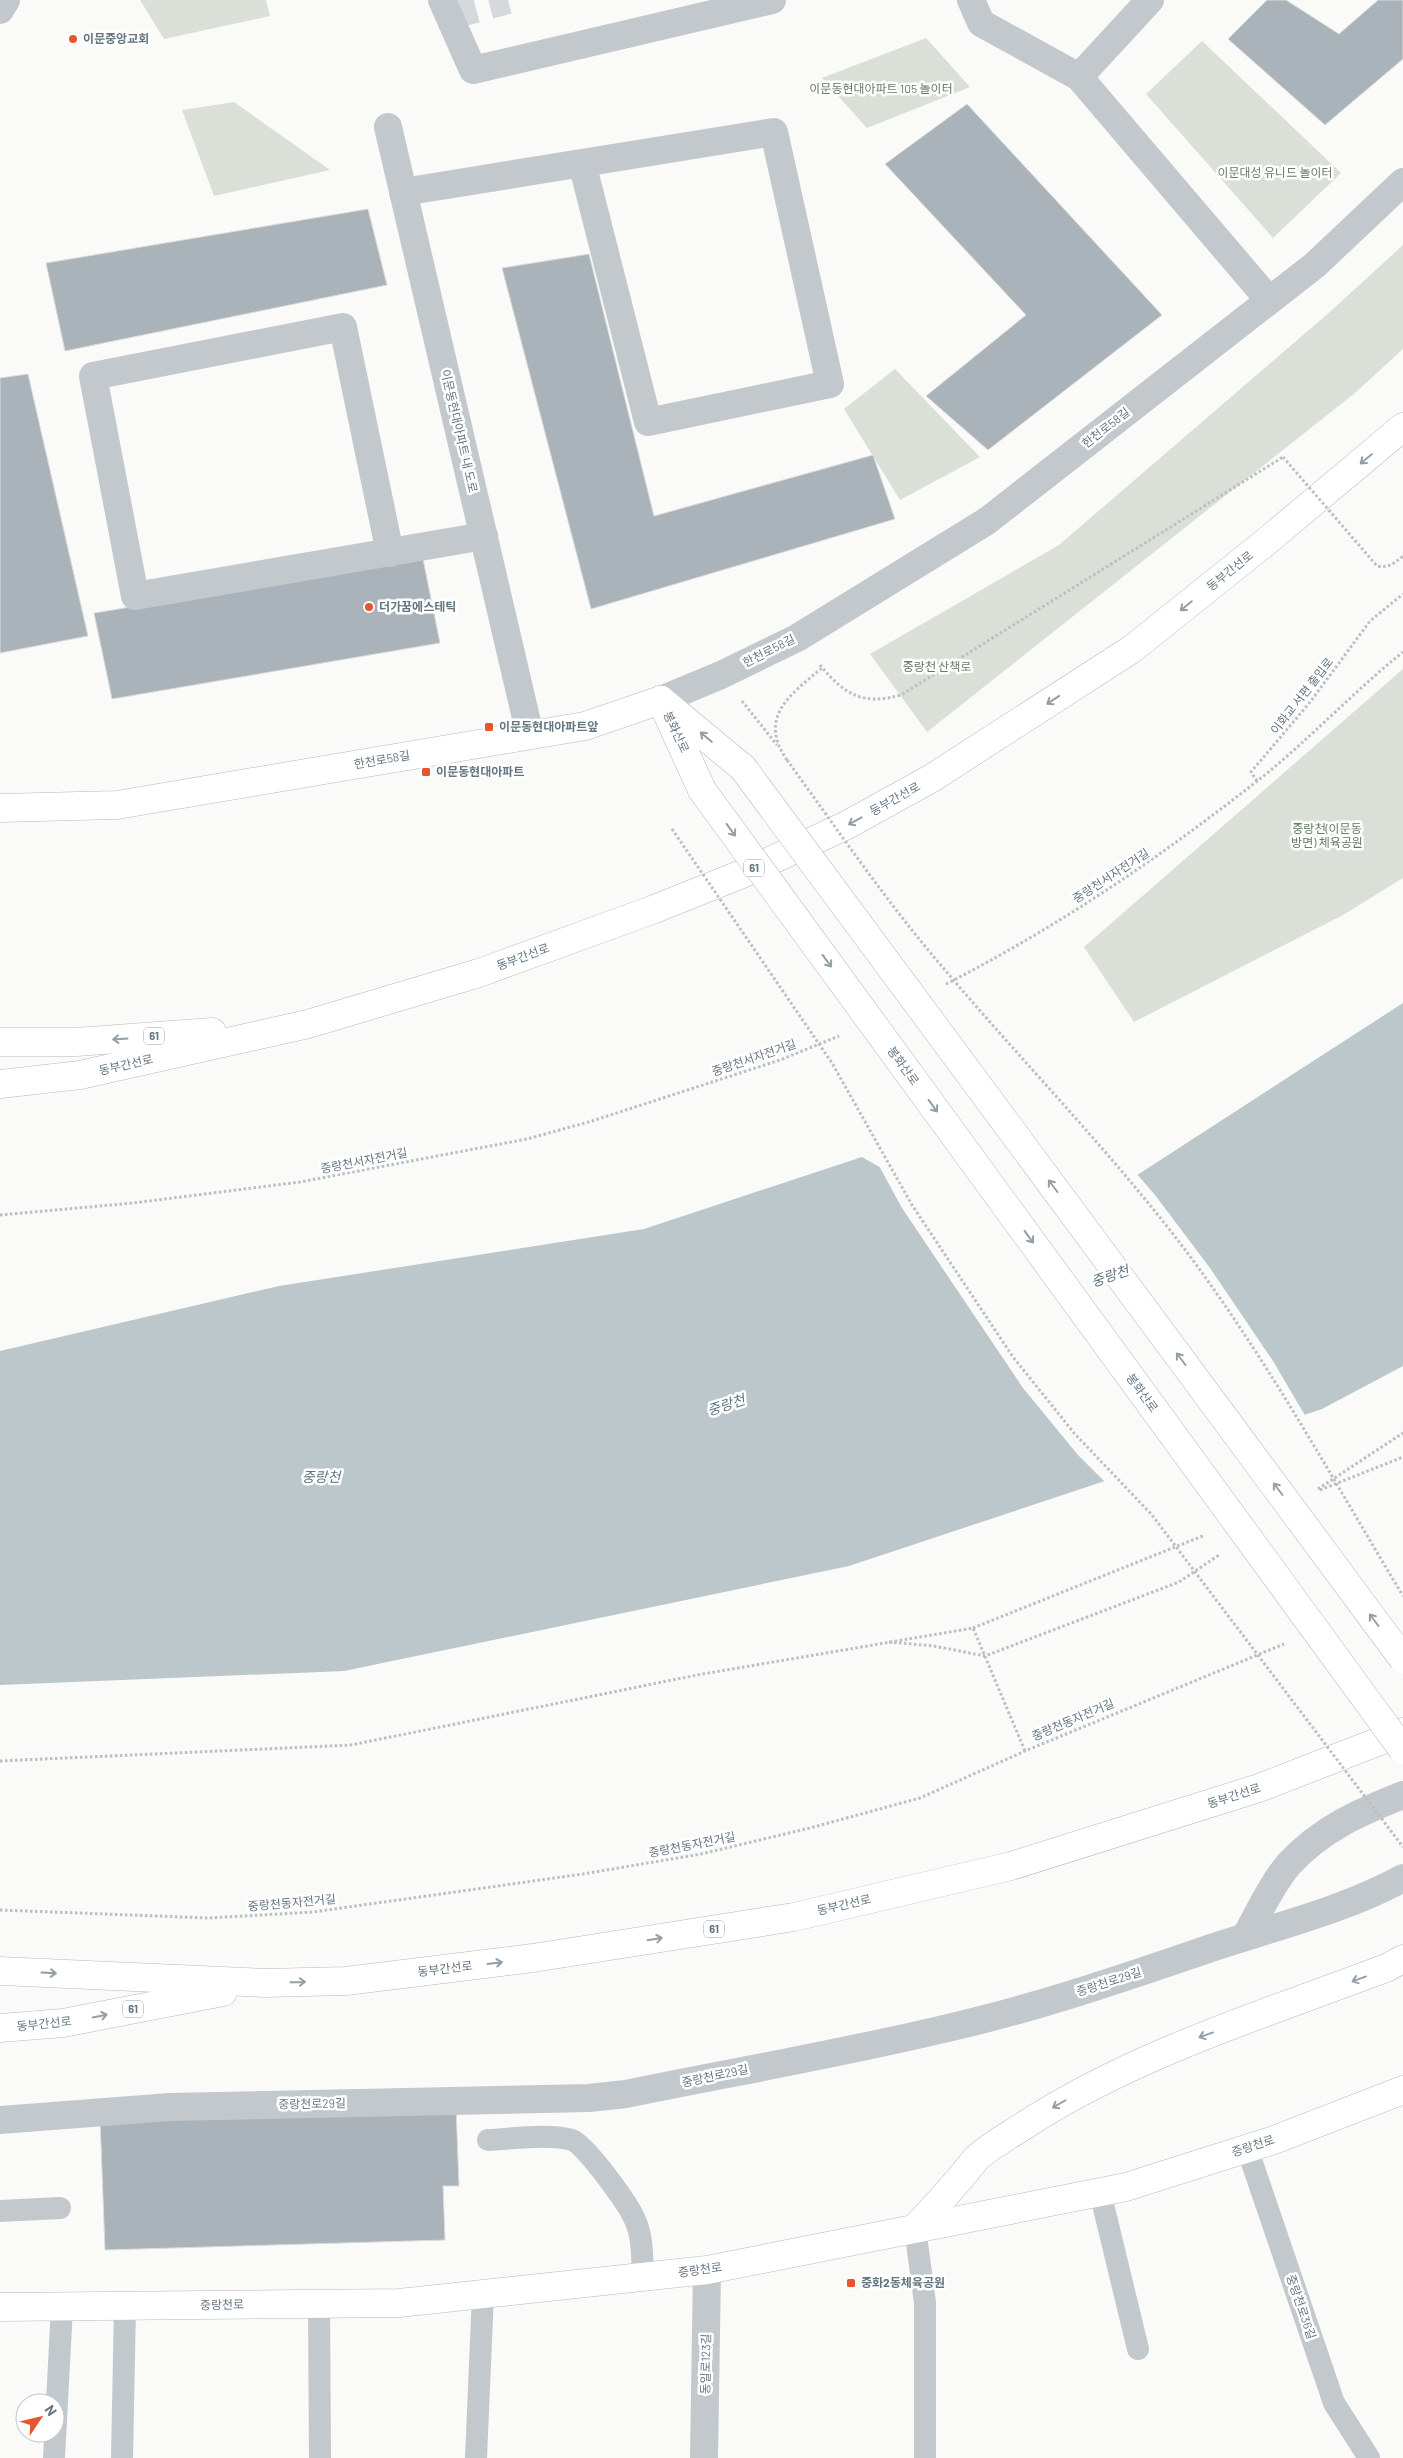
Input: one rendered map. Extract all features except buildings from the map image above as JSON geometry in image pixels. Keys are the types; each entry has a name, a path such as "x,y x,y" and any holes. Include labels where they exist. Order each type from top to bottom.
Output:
{"main road":[{"name":"동부간선로","path":"0,1084 80,1076 308,1024 480,973 652,910 742,874 847,825 932,778 1132,649 1267,541 1403,427"},
{"name":"한천로58길","path":"0,808 117,805 585,726 661,700"},
{"name":"봉화산로","path":"661,700 743,768 1403,1659"},
{"name":"봉화산로","path":"661,700 702,790 1403,1750"},
{"name":"동부간선로","path":"0,1042 76,1042 308,1024"},
{"name":"동부간선로","path":"0,1971 265,1983 346,1981 513,1961 794,1916 1011,1866 1259,1788 1403,1732"},
{"path":"914,2228 959,2182 975,2161 1033,2120 1104,2079 1195,2039 1386,1968 1403,1959"},
{"name":"동부간선로","path":"0,2028 63,2023 265,1983"},
{"name":"중랑천로","path":"0,2308 399,2303 707,2270 1126,2187 1247,2148 1403,2090"}],"street":[{"path":"0,10 6,0"},
{"path":"442,0 473,70 690,9 772,0"},
{"path":"971,0 981,23 1079,77 1269,300"},
{"path":"1079,77 1150,0"},
{"name":"이문동현대아파트 내 도로","path":"388,127 530,735"},
{"path":"403,192 582,163 774,132 830,384 648,422 582,163"},
{"name":"한천로58길","path":"661,700 721,675 797,638 987,521 1315,265 1403,182"},
{"path":"390,553 343,327 93,376 135,596 390,553 484,536"},
{"path":"1245,1937 1288,1865 1307,1846 1327,1830 1354,1815 1403,1795"},
{"name":"중랑천로29길","path":"0,2121 170,2106 589,2098 626,2094 952,2027 1077,1993 1383,1889 1403,1878"},
{"name":"동일로123길","path":"704,2458 707,2270"}],"lane":[{"path":"488,2140 562,2138 574,2141 588,2151 635,2219 640,2235 643,2277"},
{"name":"중랑천로36길","path":"1247,2148 1334,2403 1369,2458"},
{"path":"1100,2192 1138,2349"},
{"path":"0,2211 60,2208"},
{"path":"914,2228 925,2303 925,2458"},
{"path":"476,2458 483,2294"},
{"path":"319,2304 320,2458"},
{"path":"122,2458 125,2306"},
{"path":"54,2458 62,2307"}],"path":[{"path":"797,638 822,668 843,689 866,700 882,700 900,695 1283,457 1376,566 1384,567 1394,564 1403,556"},
{"name":"이화교 서편 출입로","path":"1257,781 1251,772 1311,701 1370,621 1403,594"},
{"name":"중랑천서자전거길","path":"945,985 1024,942 1129,875 1257,781 1403,652"},
{"path":"779,748 775,727 782,707 794,692 822,668"},
{"path":"721,675 779,748 890,904 935,959 1130,1180 1191,1259 1242,1330 1403,1596"},
{"path":"672,829 832,1063 912,1205 1013,1357 1074,1433 1152,1515 1403,1847"},
{"name":"중랑천서자전거길","path":"0,1215 132,1203 300,1182 527,1139 592,1121 780,1060 842,1034"},
{"path":"1403,1433 1312,1493 1403,1456"},
{"path":"0,1761 351,1745 697,1675 973,1628 1211,1533"},
{"path":"883,1642 934,1646 985,1656 1179,1582 1221,1554"},
{"path":"973,1628 1025,1751"},
{"name":"중랑천동자전거길","path":"0,1910 209,1918 313,1912 584,1874 701,1854 810,1828 920,1798 1025,1751 1286,1643"}],"green space":[{"path":"140,0 266,0 270,16 164,39"},
{"name":"이문동현대아파트 105 놀이터","path":"926,38 970,87 867,128 822,78"},
{"name":"이문대성 유니드 놀이터","path":"1202,41 1341,173 1273,238 1146,94"},
{"path":"234,102 330,170 214,196 182,110"},
{"name":"중랑천 산책로","path":"1403,245 1403,349 1355,393 927,732 870,654 1059,545 1331,311"},
{"path":"895,369 980,457 900,500 844,409"},
{"name":"중랑천(이문동 방면) 체육공원","path":"1403,669 1403,878 1343,915 1134,1022 1084,947"}],"water":[{"name":"중랑천","path":"1403,1003 1403,1366 1322,1409 849,1566 344,1671 0,1685 0,1351 279,1286 644,1229 862,1157 1023,1249"}],"pier":[{"path":"878,1164 1023,1247 1136,1173 1210,1268 1273,1361 1306,1417 1106,1483 1078,1455 1023,1388 902,1208"}],"tunnel":[{"path":"449,16 508,0"}],"place":[{"name":"이문중앙교회","path":"73,39"},
{"name":"더가꿈에스테틱","path":"369,607"},
{"name":"이문동현대아파트앞","path":"489,727"},
{"name":"이문동현대아파트","path":"426,772"},
{"name":"중화2동체육공원","path":"851,2283"}]}
